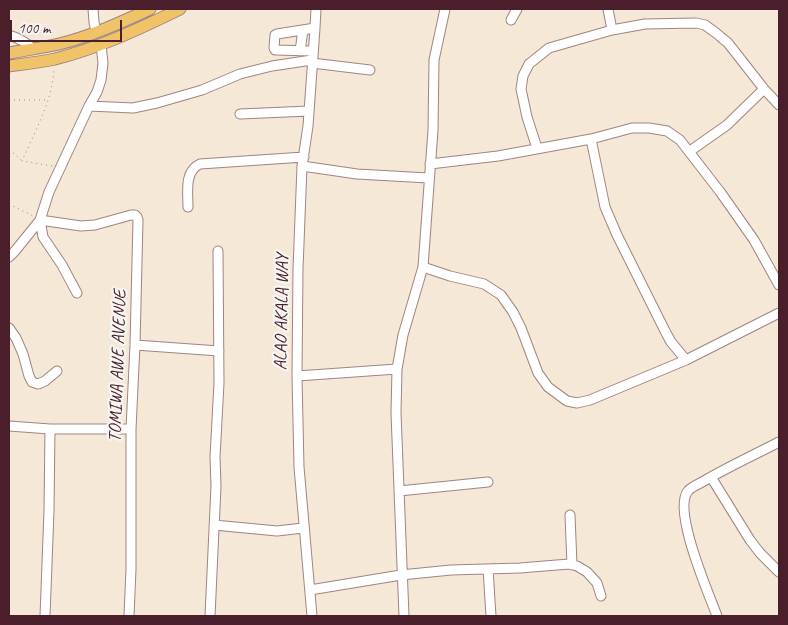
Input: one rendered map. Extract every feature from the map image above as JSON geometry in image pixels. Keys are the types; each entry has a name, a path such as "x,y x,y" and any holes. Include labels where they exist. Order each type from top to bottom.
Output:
{"main road":[{"path":"9,53 60,44 130,19 150,9"},
{"path":"9,66 54,59 101,45 180,9"}],"street":[{"path":"93,9 96,32"},
{"name":"ALAO AKALA WAY","path":"312,616 299,466 297,376 298,269 303,161 309,111 316,9"},
{"path":"404,616 396,413 397,369 403,335 423,267 433,130 434,60 444,9"},
{"path":"511,20 517,9"},
{"path":"608,9 612,30"},
{"path":"537,148 520,89 523,76 529,64 549,48 612,30 645,24 696,23 705,25 728,44 779,105"},
{"path":"315,28 275,35 275,50 300,51 312,58 370,70"},
{"path":"300,51 303,30"},
{"path":"9,35 18,38 33,48"},
{"path":"9,257 40,220 49,192 97,92 103,63 101,45"},
{"path":"90,106 133,108 157,103 202,90 240,74 312,58"},
{"path":"690,151 727,125 764,89"},
{"path":"240,114 309,111"},
{"path":"430,164 498,156 591,139 632,128 649,128 667,132 680,140 690,151 754,240 779,285"},
{"path":"591,139 605,207 616,235 665,331 686,360"},
{"path":"188,207 187,182 190,173 200,164 303,161 357,174 428,178"},
{"name":"TOMIWA AWE AVENUE","path":"40,220 81,226 95,225 131,215 136,215 137,217 135,346 131,429 129,616"},
{"path":"40,220 43,236 77,293"},
{"path":"210,616 219,390 218,251"},
{"path":"423,267 484,284 501,295 521,328 538,373 548,387 566,401 577,403 590,400 686,360 779,313"},
{"path":"9,328 23,354 28,376 32,382 38,384 45,381 57,371"},
{"path":"135,346 219,351"},
{"path":"297,376 397,369"},
{"path":"9,426 50,429 131,429"},
{"path":"46,616 50,429"},
{"path":"717,616 691,545 684,517 684,501 688,490 779,442"},
{"path":"711,477 750,540 779,572"},
{"path":"399,491 488,482"},
{"path":"570,515 572,565"},
{"path":"214,525 277,531 303,528"},
{"path":"310,590 401,575 450,570 572,565 587,572 593,578 597,583 600,596"},
{"path":"488,569 491,616"}],"path":[{"path":"22,161 48,100 54,75 54,59"},
{"path":"9,100 48,100"},
{"path":"9,150 22,161 60,168"},
{"path":"9,204 40,220"}]}
